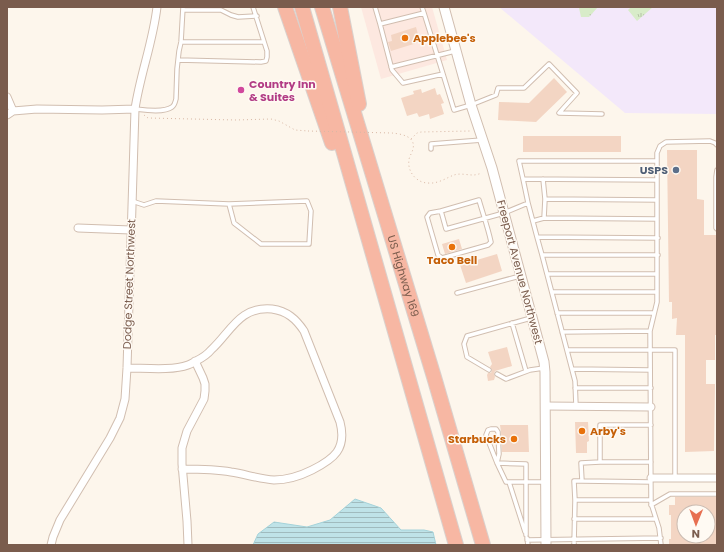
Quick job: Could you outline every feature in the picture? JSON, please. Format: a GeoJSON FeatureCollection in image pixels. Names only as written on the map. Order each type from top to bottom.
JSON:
{"type":"FeatureCollection","features":[{"type":"Feature","properties":{"kind":"highway"},"geometry":{"type":"LineString","coordinates":[[285,7],[331,140],[361,210]]}},
{"type":"Feature","properties":{"kind":"highway","name":"US Highway 169"},"geometry":{"type":"LineString","coordinates":[[302,7],[456,545]]}},
{"type":"Feature","properties":{"kind":"highway","name":"US Highway 169"},"geometry":{"type":"LineString","coordinates":[[322,7],[434,376],[483,545]]}},
{"type":"Feature","properties":{"kind":"highway"},"geometry":{"type":"LineString","coordinates":[[340,7],[374,179]]}},
{"type":"Feature","properties":{"kind":"street","name":"Dodge Street Northwest"},"geometry":{"type":"LineString","coordinates":[[51,545],[60,520],[110,438],[120,418],[125,399],[135,109],[157,7]]}},
{"type":"Feature","properties":{"kind":"street","name":"Freeport Avenue Northwest"},"geometry":{"type":"LineString","coordinates":[[444,7],[471,105],[492,168],[545,368],[546,542]]}},
{"type":"Feature","properties":{"kind":"street"},"geometry":{"type":"LineString","coordinates":[[7,97],[10,113],[36,109],[135,109]]}},
{"type":"Feature","properties":{"kind":"street"},"geometry":{"type":"LineString","coordinates":[[78,228],[131,230]]}},
{"type":"Feature","properties":{"kind":"street"},"geometry":{"type":"LineString","coordinates":[[126,368],[167,368],[188,365],[195,362],[211,351],[235,323],[251,312],[269,309],[277,310],[289,314],[300,324],[340,422],[342,431],[341,439],[339,447],[331,459],[310,471],[292,478],[274,480],[222,470],[182,469]]}},
{"type":"Feature","properties":{"kind":"street"},"geometry":{"type":"LineString","coordinates":[[188,545],[182,469],[182,448],[191,423],[204,399],[205,391],[203,378],[195,362]]}},
{"type":"Feature","properties":{"kind":"street"},"geometry":{"type":"LineString","coordinates":[[546,406],[651,406]]}},
{"type":"Feature","properties":{"kind":"street"},"geometry":{"type":"LineString","coordinates":[[651,480],[675,478],[717,478]]}},
{"type":"Feature","properties":{"kind":"lane"},"geometry":{"type":"LineString","coordinates":[[178,60],[261,62],[266,60],[267,51],[253,7]]}},
{"type":"Feature","properties":{"kind":"lane"},"geometry":{"type":"LineString","coordinates":[[375,7],[392,70],[404,84],[443,74]]}},
{"type":"Feature","properties":{"kind":"lane"},"geometry":{"type":"LineString","coordinates":[[422,7],[454,110],[496,95],[498,88],[524,88],[549,64],[577,93],[559,113],[602,114]]}},
{"type":"Feature","properties":{"kind":"lane"},"geometry":{"type":"LineString","coordinates":[[135,109],[156,111],[173,107],[175,104],[179,50],[182,42],[183,8],[221,10],[231,16],[238,17],[257,16]]}},
{"type":"Feature","properties":{"kind":"lane"},"geometry":{"type":"LineString","coordinates":[[380,24],[424,13]]}},
{"type":"Feature","properties":{"kind":"lane"},"geometry":{"type":"LineString","coordinates":[[182,42],[264,42]]}},
{"type":"Feature","properties":{"kind":"lane"},"geometry":{"type":"LineString","coordinates":[[391,67],[456,50]]}},
{"type":"Feature","properties":{"kind":"lane"},"geometry":{"type":"LineString","coordinates":[[431,149],[431,144],[483,140]]}},
{"type":"Feature","properties":{"kind":"lane"},"geometry":{"type":"LineString","coordinates":[[661,545],[661,538],[651,502],[650,331],[657,302],[657,153],[660,146],[666,142],[710,141],[716,143],[717,145]]}},
{"type":"Feature","properties":{"kind":"lane"},"geometry":{"type":"LineString","coordinates":[[576,406],[575,381],[528,203],[519,161],[657,161]]}},
{"type":"Feature","properties":{"kind":"lane"},"geometry":{"type":"LineString","coordinates":[[717,170],[717,229]]}},
{"type":"Feature","properties":{"kind":"lane"},"geometry":{"type":"LineString","coordinates":[[523,179],[657,180]]}},
{"type":"Feature","properties":{"kind":"lane"},"geometry":{"type":"LineString","coordinates":[[543,179],[545,198],[544,218]]}},
{"type":"Feature","properties":{"kind":"lane"},"geometry":{"type":"LineString","coordinates":[[545,198],[657,200]]}},
{"type":"Feature","properties":{"kind":"lane"},"geometry":{"type":"LineString","coordinates":[[478,200],[491,242],[488,245],[442,258],[438,255],[427,217],[430,213],[441,211],[478,200]]}},
{"type":"Feature","properties":{"kind":"lane"},"geometry":{"type":"LineString","coordinates":[[132,201],[144,205],[156,201],[229,204],[307,201],[311,212],[309,244],[261,244],[234,223],[229,204]]}},
{"type":"Feature","properties":{"kind":"lane"},"geometry":{"type":"LineString","coordinates":[[441,211],[446,229],[504,213],[528,203]]}},
{"type":"Feature","properties":{"kind":"lane"},"geometry":{"type":"LineString","coordinates":[[533,220],[544,218],[657,219]]}},
{"type":"Feature","properties":{"kind":"lane"},"geometry":{"type":"LineString","coordinates":[[537,237],[658,238]]}},
{"type":"Feature","properties":{"kind":"lane"},"geometry":{"type":"LineString","coordinates":[[542,256],[658,256]]}},
{"type":"Feature","properties":{"kind":"lane"},"geometry":{"type":"LineString","coordinates":[[547,274],[658,274]]}},
{"type":"Feature","properties":{"kind":"lane"},"geometry":{"type":"LineString","coordinates":[[457,293],[521,276]]}},
{"type":"Feature","properties":{"kind":"lane"},"geometry":{"type":"LineString","coordinates":[[552,292],[657,292]]}},
{"type":"Feature","properties":{"kind":"lane"},"geometry":{"type":"LineString","coordinates":[[557,313],[654,312]]}},
{"type":"Feature","properties":{"kind":"lane"},"geometry":{"type":"LineString","coordinates":[[489,370],[467,357],[464,344],[467,336],[532,318]]}},
{"type":"Feature","properties":{"kind":"lane"},"geometry":{"type":"LineString","coordinates":[[512,324],[526,371]]}},
{"type":"Feature","properties":{"kind":"lane"},"geometry":{"type":"LineString","coordinates":[[562,332],[650,331]]}},
{"type":"Feature","properties":{"kind":"lane"},"geometry":{"type":"LineString","coordinates":[[567,350],[675,350],[675,478]]}},
{"type":"Feature","properties":{"kind":"lane"},"geometry":{"type":"LineString","coordinates":[[497,374],[506,379],[526,371],[545,368]]}},
{"type":"Feature","properties":{"kind":"lane"},"geometry":{"type":"LineString","coordinates":[[572,369],[650,370]]}},
{"type":"Feature","properties":{"kind":"lane"},"geometry":{"type":"LineString","coordinates":[[575,388],[650,388]]}},
{"type":"Feature","properties":{"kind":"lane"},"geometry":{"type":"LineString","coordinates":[[600,462],[600,425],[651,425]]}},
{"type":"Feature","properties":{"kind":"lane"},"geometry":{"type":"LineString","coordinates":[[497,463],[499,454],[498,432],[491,429],[488,430],[486,435],[497,463],[506,482],[546,482]]}},
{"type":"Feature","properties":{"kind":"lane"},"geometry":{"type":"LineString","coordinates":[[582,481],[581,463],[651,462]]}},
{"type":"Feature","properties":{"kind":"lane"},"geometry":{"type":"LineString","coordinates":[[497,463],[526,464],[526,537]]}},
{"type":"Feature","properties":{"kind":"lane"},"geometry":{"type":"LineString","coordinates":[[574,545],[574,481],[651,480]]}},
{"type":"Feature","properties":{"kind":"lane"},"geometry":{"type":"LineString","coordinates":[[509,482],[528,545]]}},
{"type":"Feature","properties":{"kind":"lane"},"geometry":{"type":"LineString","coordinates":[[574,500],[651,502],[670,494],[717,494]]}},
{"type":"Feature","properties":{"kind":"lane"},"geometry":{"type":"LineString","coordinates":[[574,519],[656,519]]}},
{"type":"Feature","properties":{"kind":"lane"},"geometry":{"type":"LineString","coordinates":[[526,537],[546,542],[574,539],[661,538]]}},
{"type":"Feature","properties":{"kind":"path"},"geometry":{"type":"LineString","coordinates":[[135,109],[148,118],[236,120],[271,119],[279,121],[295,130],[392,133],[406,135],[411,139],[414,145],[409,160],[411,173],[420,182],[429,183],[460,174],[472,175],[482,173]]}},
{"type":"Feature","properties":{"kind":"path"},"geometry":{"type":"LineString","coordinates":[[411,139],[417,133],[421,132],[470,132]]}},
{"type":"Feature","properties":{"kind":"shaded area"},"geometry":{"type":"Polygon","coordinates":[[[361,7],[432,7],[447,60],[381,79],[361,7]]]}},
{"type":"Feature","properties":{"kind":"shaded area"},"geometry":{"type":"Polygon","coordinates":[[[499,7],[717,7],[717,114],[625,113],[499,7]]]}},
{"type":"Feature","properties":{"kind":"green space"},"geometry":{"type":"Polygon","coordinates":[[[559,7],[598,7],[589,17],[581,17],[579,8],[559,7]]]}},
{"type":"Feature","properties":{"kind":"green space"},"geometry":{"type":"Polygon","coordinates":[[[631,7],[653,7],[637,21],[628,10],[631,7]]]}},
{"type":"Feature","properties":{"kind":"water"},"geometry":{"type":"Polygon","coordinates":[[[355,499],[381,508],[401,530],[424,530],[433,532],[436,545],[253,545],[258,534],[274,522],[307,527],[330,520],[355,499]]]}},
{"type":"Feature","properties":{"kind":"building","name":"Applebee's"},"geometry":{"type":"Polygon","coordinates":[[[416,27],[420,42],[391,51],[388,42],[392,41],[391,35],[416,27]]]}},
{"type":"Feature","properties":{"kind":"building"},"geometry":{"type":"Polygon","coordinates":[[[554,78],[567,92],[536,122],[498,120],[499,102],[529,103],[554,78]]]}},
{"type":"Feature","properties":{"kind":"building"},"geometry":{"type":"Polygon","coordinates":[[[435,88],[437,95],[440,94],[444,103],[441,104],[444,114],[430,119],[429,114],[419,117],[417,113],[407,116],[401,98],[414,94],[413,91],[421,89],[422,93],[435,88]]]}},
{"type":"Feature","properties":{"kind":"building"},"geometry":{"type":"Polygon","coordinates":[[[523,136],[621,136],[621,152],[523,152],[523,136]]]}},
{"type":"Feature","properties":{"kind":"building"},"geometry":{"type":"Polygon","coordinates":[[[667,150],[697,150],[697,199],[704,200],[704,235],[717,235],[717,335],[715,335],[715,360],[706,360],[706,384],[715,384],[714,451],[685,452],[685,335],[676,335],[677,318],[672,319],[672,302],[669,302],[667,150]]]}},
{"type":"Feature","properties":{"kind":"building","name":"Taco Bell"},"geometry":{"type":"Polygon","coordinates":[[[459,239],[462,249],[445,254],[442,244],[459,239]]]}},
{"type":"Feature","properties":{"kind":"building"},"geometry":{"type":"Polygon","coordinates":[[[497,254],[502,271],[466,283],[460,265],[497,254]]]}},
{"type":"Feature","properties":{"kind":"building"},"geometry":{"type":"Polygon","coordinates":[[[507,347],[512,366],[495,371],[494,380],[488,381],[487,375],[488,373],[491,373],[492,370],[490,367],[492,364],[488,352],[507,347]]]}},
{"type":"Feature","properties":{"kind":"building","name":"Arby's"},"geometry":{"type":"Polygon","coordinates":[[[575,422],[588,422],[589,441],[587,442],[587,453],[576,453],[575,422]]]}},
{"type":"Feature","properties":{"kind":"building","name":"Starbucks"},"geometry":{"type":"Polygon","coordinates":[[[500,425],[528,425],[529,452],[502,452],[500,425]]]}},
{"type":"Feature","properties":{"kind":"building"},"geometry":{"type":"Polygon","coordinates":[[[675,497],[717,497],[717,545],[669,545],[669,539],[671,539],[671,515],[669,515],[669,505],[675,505],[675,497]]]}},
{"type":"Feature","properties":{"kind":"place","name":"Applebee's"},"geometry":{"type":"Point","coordinates":[405,38]}},
{"type":"Feature","properties":{"kind":"place","name":"Country Inn & Suites"},"geometry":{"type":"Point","coordinates":[241,90]}},
{"type":"Feature","properties":{"kind":"place","name":"USPS"},"geometry":{"type":"Point","coordinates":[676,170]}},
{"type":"Feature","properties":{"kind":"place","name":"Taco Bell"},"geometry":{"type":"Point","coordinates":[452,247]}},
{"type":"Feature","properties":{"kind":"place","name":"Arby's"},"geometry":{"type":"Point","coordinates":[582,431]}},
{"type":"Feature","properties":{"kind":"place","name":"Starbucks"},"geometry":{"type":"Point","coordinates":[514,439]}}]}
